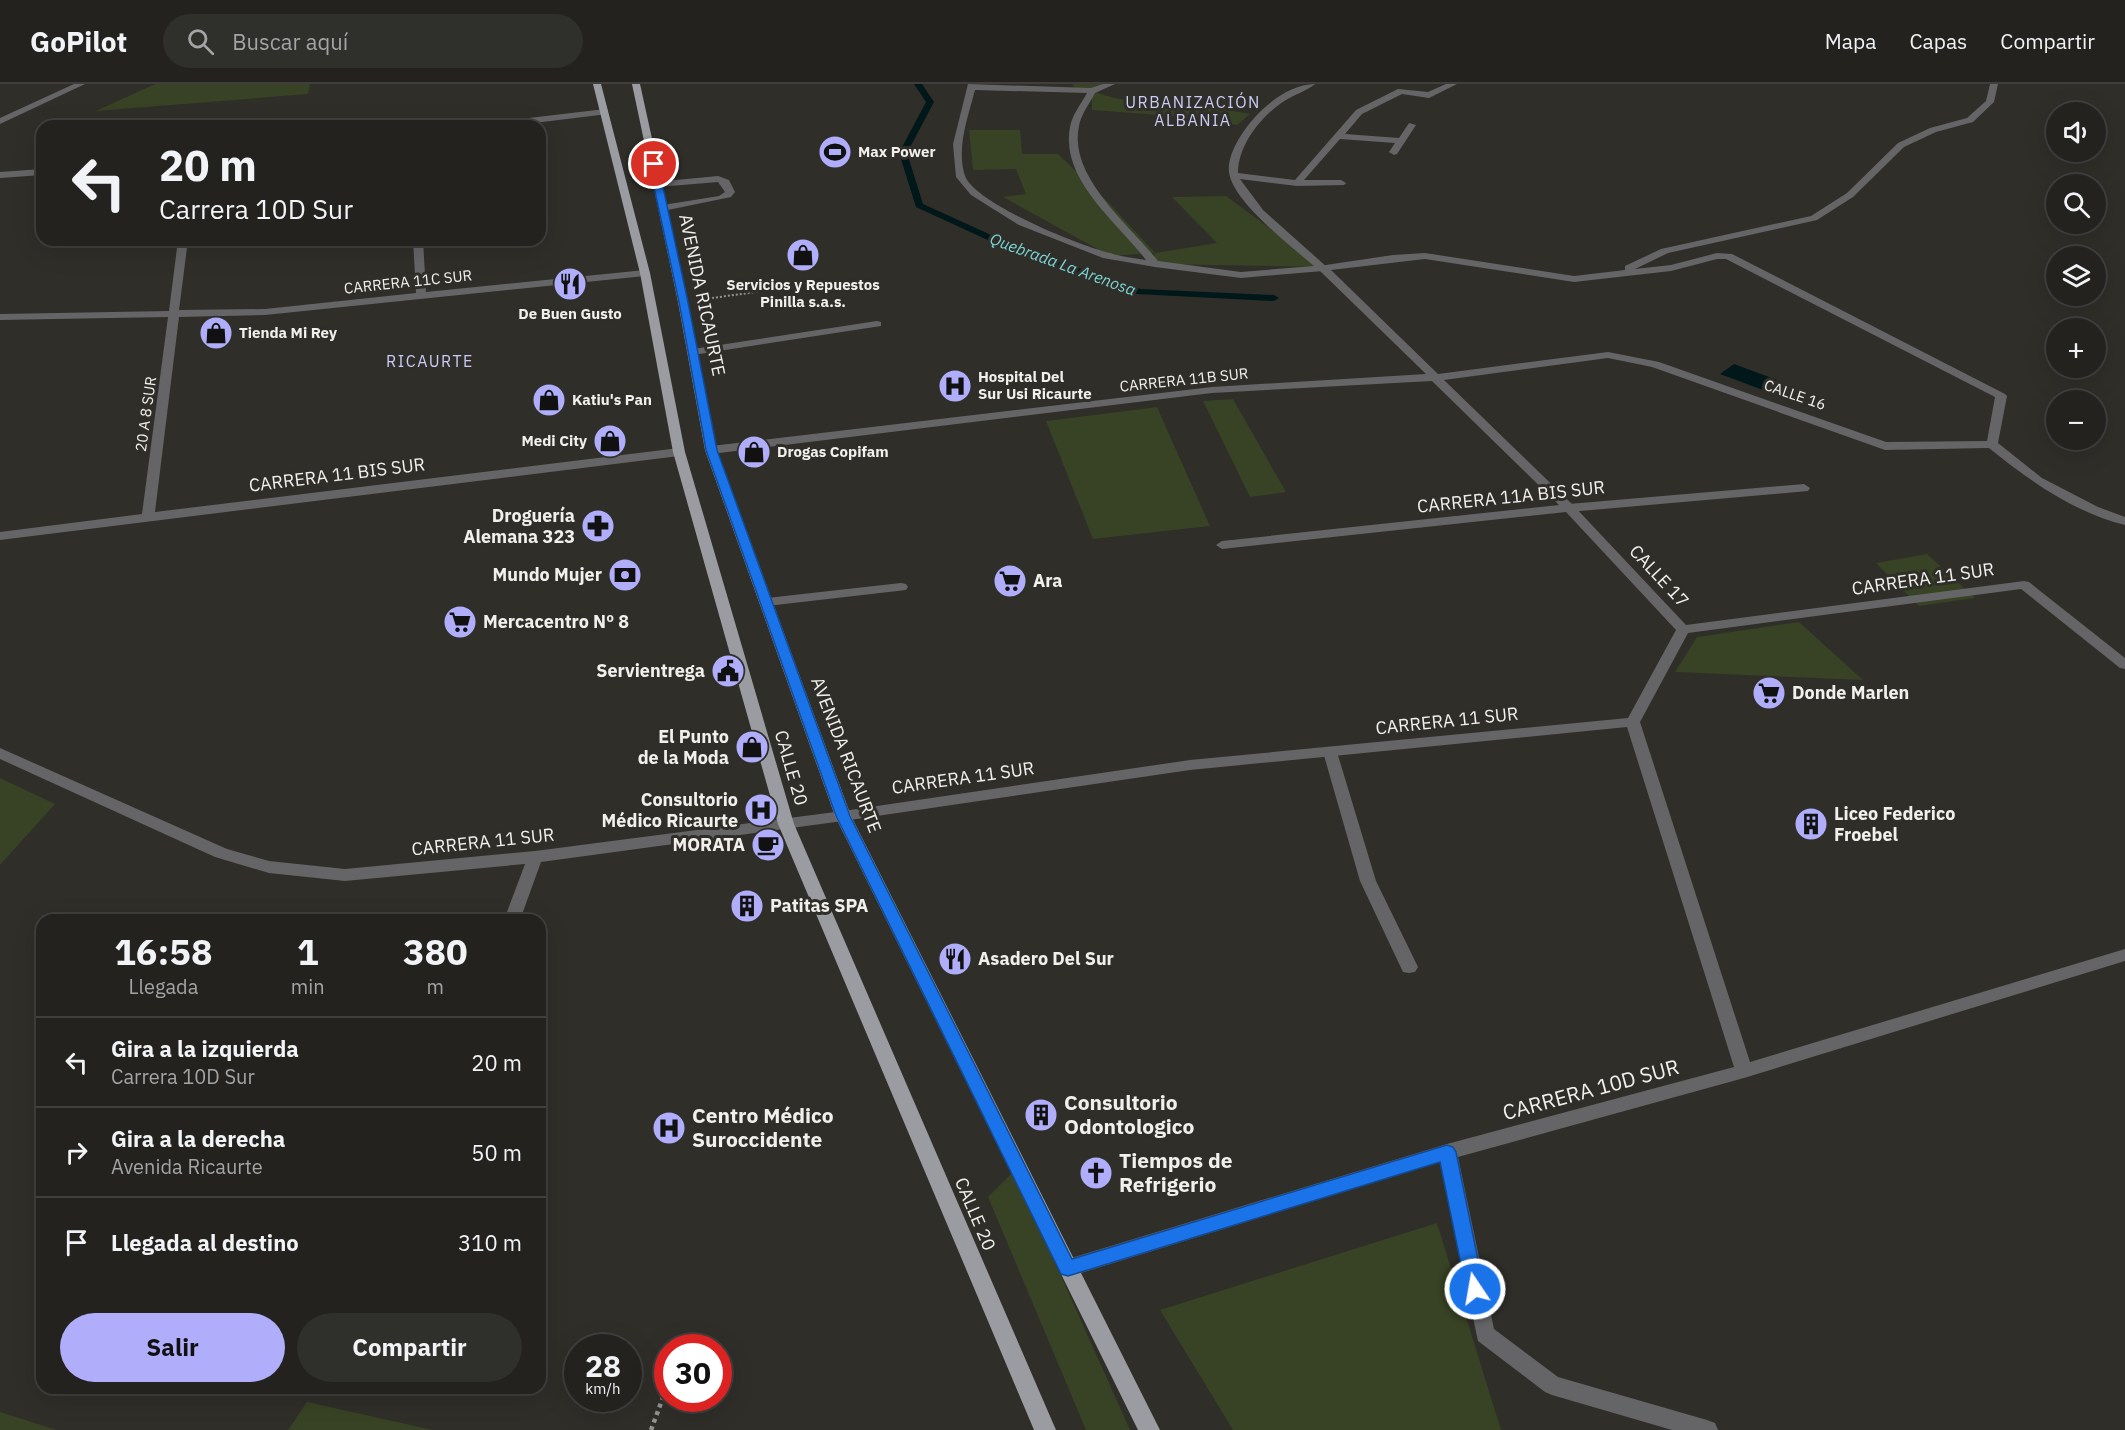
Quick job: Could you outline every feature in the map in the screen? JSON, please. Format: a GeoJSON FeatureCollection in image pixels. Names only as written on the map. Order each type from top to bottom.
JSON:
{"type":"FeatureCollection","features":[{"type":"Feature","properties":{"kind":"main road","name":"CALLE 20"},"geometry":{"type":"LineString","coordinates":[[597,84],[645,273],[679,452],[786,824],[1045,1430]]}},
{"type":"Feature","properties":{"kind":"main road","name":"AVENIDA RICAURTE"},"geometry":{"type":"LineString","coordinates":[[636,84],[684,302],[711,450],[843,816],[1149,1430]]}},
{"type":"Feature","properties":{"kind":"street"},"geometry":{"type":"LineString","coordinates":[[0,121],[81,84]]}},
{"type":"Feature","properties":{"kind":"street"},"geometry":{"type":"LineString","coordinates":[[1111,84],[1092,91],[972,85],[957,144],[961,177],[974,193],[1022,223],[1107,256],[1241,275],[1425,256],[1574,279],[1671,268],[1717,256],[1728,256],[2001,396],[1992,444],[2038,481],[2094,510],[2125,521]]}},
{"type":"Feature","properties":{"kind":"street"},"geometry":{"type":"LineString","coordinates":[[1311,84],[1266,108],[1248,132],[1234,161],[1234,175],[1297,183],[1341,183]]}},
{"type":"Feature","properties":{"kind":"street"},"geometry":{"type":"LineString","coordinates":[[1297,183],[1359,112],[1401,91],[1429,95],[1453,84]]}},
{"type":"Feature","properties":{"kind":"street"},"geometry":{"type":"LineString","coordinates":[[1617,274],[1665,251],[1814,218],[1850,195],[1901,145],[1933,130],[1970,120],[1990,102],[1994,84]]}},
{"type":"Feature","properties":{"kind":"street"},"geometry":{"type":"LineString","coordinates":[[1092,91],[1074,127],[1080,168],[1098,199],[1147,252],[1155,264]]}},
{"type":"Feature","properties":{"kind":"street"},"geometry":{"type":"LineString","coordinates":[[538,120],[605,112]]}},
{"type":"Feature","properties":{"kind":"street"},"geometry":{"type":"LineString","coordinates":[[1394,152],[1412,125]]}},
{"type":"Feature","properties":{"kind":"street"},"geometry":{"type":"LineString","coordinates":[[1336,136],[1401,141]]}},
{"type":"Feature","properties":{"kind":"street"},"geometry":{"type":"LineString","coordinates":[[0,175],[36,172]]}},
{"type":"Feature","properties":{"kind":"street","name":"CALLE 17"},"geometry":{"type":"LineString","coordinates":[[1234,175],[1246,198],[1437,377],[1569,508],[1683,630],[1633,722]]}},
{"type":"Feature","properties":{"kind":"street"},"geometry":{"type":"LineString","coordinates":[[658,184],[718,179],[724,180],[730,192],[721,198],[663,208]]}},
{"type":"Feature","properties":{"kind":"street","name":"20 A 8 SUR"},"geometry":{"type":"LineString","coordinates":[[147,517],[182,246]]}},
{"type":"Feature","properties":{"kind":"street"},"geometry":{"type":"LineString","coordinates":[[418,246],[421,296]]}},
{"type":"Feature","properties":{"kind":"street","name":"CARRERA 11C SUR"},"geometry":{"type":"LineString","coordinates":[[175,316],[265,312],[645,273]]}},
{"type":"Feature","properties":{"kind":"street"},"geometry":{"type":"LineString","coordinates":[[0,317],[175,316]]}},
{"type":"Feature","properties":{"kind":"street"},"geometry":{"type":"LineString","coordinates":[[693,352],[877,324]]}},
{"type":"Feature","properties":{"kind":"street","name":"CARRERA 11B SUR"},"geometry":{"type":"LineString","coordinates":[[711,450],[1212,390],[1437,377],[1589,356]]}},
{"type":"Feature","properties":{"kind":"street","name":"CALLE 16"},"geometry":{"type":"LineString","coordinates":[[1589,356],[1631,358],[1655,364],[1885,446],[1992,444]]}},
{"type":"Feature","properties":{"kind":"street","name":"CARRERA 11 BIS SUR"},"geometry":{"type":"LineString","coordinates":[[0,536],[679,452]]}},
{"type":"Feature","properties":{"kind":"street","name":"CARRERA 11A BIS SUR"},"geometry":{"type":"LineString","coordinates":[[1222,545],[1569,508],[1804,488]]}},
{"type":"Feature","properties":{"kind":"street","name":"CARRERA 11 SUR"},"geometry":{"type":"LineString","coordinates":[[1683,630],[2024,585],[2125,665]]}},
{"type":"Feature","properties":{"kind":"street"},"geometry":{"type":"LineString","coordinates":[[767,602],[901,587]]}},
{"type":"Feature","properties":{"kind":"street"},"geometry":{"type":"LineString","coordinates":[[1633,722],[1744,1071]]}},
{"type":"Feature","properties":{"kind":"street","name":"CARRERA 11 SUR"},"geometry":{"type":"LineString","coordinates":[[0,753],[221,854],[269,867],[345,875],[535,857],[843,816],[1190,765],[1633,722]]}},
{"type":"Feature","properties":{"kind":"street"},"geometry":{"type":"LineString","coordinates":[[1330,752],[1368,881],[1409,968]]}},
{"type":"Feature","properties":{"kind":"street"},"geometry":{"type":"LineString","coordinates":[[514,914],[535,857]]}},
{"type":"Feature","properties":{"kind":"street","name":"CARRERA 10D SUR"},"geometry":{"type":"LineString","coordinates":[[1068,1268],[1447,1152],[1744,1071],[2125,955]]}},
{"type":"Feature","properties":{"kind":"street"},"geometry":{"type":"LineString","coordinates":[[1447,1152],[1485,1334],[1552,1385],[1707,1430]]}},
{"type":"Feature","properties":{"kind":"path"},"geometry":{"type":"LineString","coordinates":[[684,302],[815,285]]}},
{"type":"Feature","properties":{"kind":"path"},"geometry":{"type":"LineString","coordinates":[[651,1430],[658,1412]]}},
{"type":"Feature","properties":{"kind":"green space"},"geometry":{"type":"Polygon","coordinates":[[[155,84],[310,84],[308,94],[96,111],[155,84]]]}},
{"type":"Feature","properties":{"kind":"green space"},"geometry":{"type":"Polygon","coordinates":[[[1073,84],[1115,84],[1093,91],[1130,101],[1150,102],[1169,99],[1250,114],[1237,125],[1186,117],[1092,110],[1092,91],[1074,90],[1073,84]]]}},
{"type":"Feature","properties":{"kind":"green space"},"geometry":{"type":"Polygon","coordinates":[[[969,130],[1020,130],[1022,154],[1058,154],[1106,200],[1155,253],[1217,243],[1172,197],[1226,196],[1322,267],[1157,264],[1154,253],[1110,256],[1003,197],[1026,194],[1016,169],[973,170],[969,130]]]}},
{"type":"Feature","properties":{"kind":"green space"},"geometry":{"type":"Polygon","coordinates":[[[1233,399],[1286,492],[1250,497],[1203,401],[1233,399]]]}},
{"type":"Feature","properties":{"kind":"green space"},"geometry":{"type":"Polygon","coordinates":[[[1157,407],[1210,526],[1093,539],[1046,421],[1157,407]]]}},
{"type":"Feature","properties":{"kind":"green space"},"geometry":{"type":"Polygon","coordinates":[[[1927,554],[1975,598],[1919,606],[1876,563],[1927,554]]]}},
{"type":"Feature","properties":{"kind":"green space"},"geometry":{"type":"Polygon","coordinates":[[[1799,622],[1863,680],[1675,672],[1697,637],[1799,622]]]}},
{"type":"Feature","properties":{"kind":"green space"},"geometry":{"type":"Polygon","coordinates":[[[0,778],[55,804],[0,865],[0,778]]]}},
{"type":"Feature","properties":{"kind":"green space"},"geometry":{"type":"Polygon","coordinates":[[[1014,1171],[1130,1430],[1086,1430],[988,1197],[1014,1171]]]}},
{"type":"Feature","properties":{"kind":"green space"},"geometry":{"type":"Polygon","coordinates":[[[1437,1223],[1501,1430],[1233,1430],[1160,1310],[1437,1223]]]}},
{"type":"Feature","properties":{"kind":"green space"},"geometry":{"type":"Polygon","coordinates":[[[307,1402],[433,1430],[288,1430],[307,1402]]]}},
{"type":"Feature","properties":{"kind":"green space"},"geometry":{"type":"Polygon","coordinates":[[[0,1412],[57,1430],[0,1430],[0,1412]]]}},
{"type":"Feature","properties":{"kind":"water"},"geometry":{"type":"Polygon","coordinates":[[[1734,364],[1777,380],[1763,390],[1720,374],[1734,364]]]}},
{"type":"Feature","properties":{"kind":"waterway","name":"Quebrada La Arenosa"},"geometry":{"type":"LineString","coordinates":[[918,84],[930,102],[903,153],[919,205],[1019,251],[1140,292],[1274,298]]}},
{"type":"Feature","properties":{"kind":"place","name":"Max Power"},"geometry":{"type":"Point","coordinates":[835,152]}},
{"type":"Feature","properties":{"kind":"place","name":"Servicios y Repuestos Pinilla s.a.s."},"geometry":{"type":"Point","coordinates":[803,255]}},
{"type":"Feature","properties":{"kind":"place","name":"De Buen Gusto"},"geometry":{"type":"Point","coordinates":[570,284]}},
{"type":"Feature","properties":{"kind":"place","name":"Tienda Mi Rey"},"geometry":{"type":"Point","coordinates":[216,333]}},
{"type":"Feature","properties":{"kind":"place","name":"Hospital Del Sur Usi Ricaurte"},"geometry":{"type":"Point","coordinates":[955,386]}},
{"type":"Feature","properties":{"kind":"place","name":"Katiu's Pan"},"geometry":{"type":"Point","coordinates":[549,400]}},
{"type":"Feature","properties":{"kind":"place","name":"Medi City"},"geometry":{"type":"Point","coordinates":[610,441]}},
{"type":"Feature","properties":{"kind":"place","name":"Drogas Copifam"},"geometry":{"type":"Point","coordinates":[754,452]}},
{"type":"Feature","properties":{"kind":"place","name":"Droguería Alemana 323"},"geometry":{"type":"Point","coordinates":[598,526]}},
{"type":"Feature","properties":{"kind":"place","name":"Mundo Mujer"},"geometry":{"type":"Point","coordinates":[625,575]}},
{"type":"Feature","properties":{"kind":"place","name":"Ara"},"geometry":{"type":"Point","coordinates":[1010,581]}},
{"type":"Feature","properties":{"kind":"place","name":"Mercacentro Nº 8"},"geometry":{"type":"Point","coordinates":[460,622]}},
{"type":"Feature","properties":{"kind":"place","name":"Servientrega"},"geometry":{"type":"Point","coordinates":[728,671]}},
{"type":"Feature","properties":{"kind":"place","name":"Donde Marlen"},"geometry":{"type":"Point","coordinates":[1769,693]}},
{"type":"Feature","properties":{"kind":"place","name":"El Punto de la Moda"},"geometry":{"type":"Point","coordinates":[752,747]}},
{"type":"Feature","properties":{"kind":"place","name":"Consultorio Médico Ricaurte"},"geometry":{"type":"Point","coordinates":[761,810]}},
{"type":"Feature","properties":{"kind":"place","name":"Liceo Federico Froebel"},"geometry":{"type":"Point","coordinates":[1811,824]}},
{"type":"Feature","properties":{"kind":"place","name":"MORATA"},"geometry":{"type":"Point","coordinates":[768,845]}},
{"type":"Feature","properties":{"kind":"place","name":"Patitas SPA"},"geometry":{"type":"Point","coordinates":[747,906]}},
{"type":"Feature","properties":{"kind":"place","name":"Asadero Del Sur"},"geometry":{"type":"Point","coordinates":[955,959]}},
{"type":"Feature","properties":{"kind":"place","name":"Consultorio Odontologico"},"geometry":{"type":"Point","coordinates":[1041,1115]}},
{"type":"Feature","properties":{"kind":"place","name":"Centro Médico Suroccidente"},"geometry":{"type":"Point","coordinates":[669,1128]}},
{"type":"Feature","properties":{"kind":"place","name":"Tiempos de Refrigerio"},"geometry":{"type":"Point","coordinates":[1096,1173]}},
{"type":"Feature","properties":{"kind":"district","name":"URBANIZACIÓN ALBANIA"},"geometry":{"type":"Point","coordinates":[1193,111]}},
{"type":"Feature","properties":{"kind":"district","name":"RICAURTE"},"geometry":{"type":"Point","coordinates":[430,361]}},
{"type":"Feature","properties":{"kind":"route"},"geometry":{"type":"LineString","coordinates":[[654,164],[684,302],[711,450],[843,816],[1068,1268],[1447,1152],[1475,1289]]}}]}
